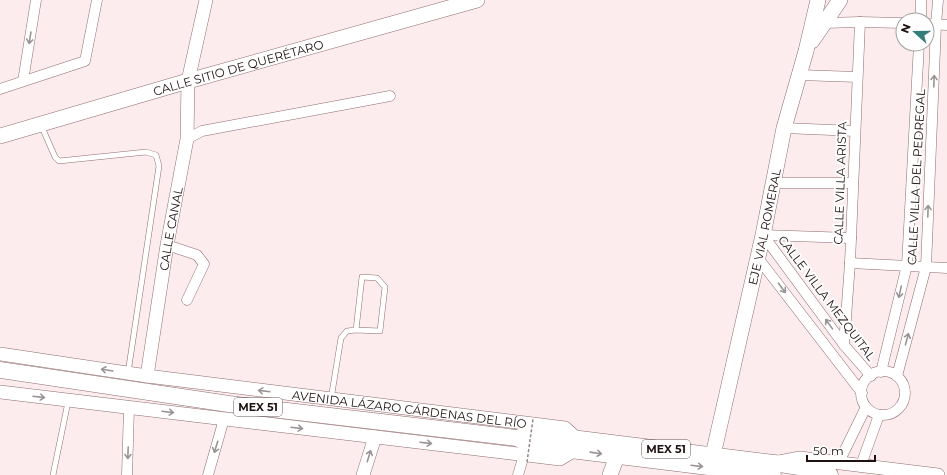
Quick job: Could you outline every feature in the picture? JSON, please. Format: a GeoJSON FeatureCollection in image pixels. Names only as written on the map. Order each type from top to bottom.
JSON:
{"type":"FeatureCollection","features":[{"type":"Feature","properties":{"kind":"main road","name":"CALLE SITIO DE QUERÉTARO"},"geometry":{"type":"LineString","coordinates":[[0,136],[188,80],[477,0]]}},
{"type":"Feature","properties":{"kind":"main road","name":"EJE VIAL ROMERAL"},"geometry":{"type":"LineString","coordinates":[[713,455],[763,235],[784,128],[819,11],[839,1]]}},
{"type":"Feature","properties":{"kind":"main road","name":"AVENIDA LÁZARO CÁRDENAS DEL RÍO"},"geometry":{"type":"LineString","coordinates":[[0,370],[229,404],[517,438],[531,432],[576,444],[737,468],[823,471],[834,469]]}},
{"type":"Feature","properties":{"kind":"main road","name":"AVENIDA LÁZARO CÁRDENAS DEL RÍO"},"geometry":{"type":"LineString","coordinates":[[618,450],[713,455],[737,468]]}},
{"type":"Feature","properties":{"kind":"main road"},"geometry":{"type":"LineString","coordinates":[[610,475],[618,450]]}},
{"type":"Feature","properties":{"kind":"street"},"geometry":{"type":"LineString","coordinates":[[23,81],[36,0]]}},
{"type":"Feature","properties":{"kind":"street"},"geometry":{"type":"LineString","coordinates":[[0,89],[85,61],[97,0]]}},
{"type":"Feature","properties":{"kind":"street","name":"CALLE CANAL"},"geometry":{"type":"LineString","coordinates":[[147,376],[167,245],[187,139],[188,80],[206,0]]}},
{"type":"Feature","properties":{"kind":"street"},"geometry":{"type":"LineString","coordinates":[[921,0],[921,12]]}},
{"type":"Feature","properties":{"kind":"street","name":"CALLE VILLA DEL PEDREGAL"},"geometry":{"type":"LineString","coordinates":[[935,12],[938,0]]}},
{"type":"Feature","properties":{"kind":"street"},"geometry":{"type":"LineString","coordinates":[[819,11],[860,22],[895,23]]}},
{"type":"Feature","properties":{"kind":"street","name":"CALLE VILLA ARISTA"},"geometry":{"type":"LineString","coordinates":[[844,345],[850,263],[860,22]]}},
{"type":"Feature","properties":{"kind":"street"},"geometry":{"type":"LineString","coordinates":[[935,24],[947,25]]}},
{"type":"Feature","properties":{"kind":"street","name":"CALLE VILLA DEL PEDREGAL"},"geometry":{"type":"LineString","coordinates":[[881,372],[907,265],[919,52]]}},
{"type":"Feature","properties":{"kind":"street","name":"CALLE VILLA DEL PEDREGAL"},"geometry":{"type":"LineString","coordinates":[[897,376],[926,267],[931,52]]}},
{"type":"Feature","properties":{"kind":"street"},"geometry":{"type":"LineString","coordinates":[[799,75],[858,77]]}},
{"type":"Feature","properties":{"kind":"street"},"geometry":{"type":"LineString","coordinates":[[187,139],[202,131],[390,96]]}},
{"type":"Feature","properties":{"kind":"street"},"geometry":{"type":"LineString","coordinates":[[784,128],[855,131]]}},
{"type":"Feature","properties":{"kind":"street"},"geometry":{"type":"LineString","coordinates":[[774,183],[853,183]]}},
{"type":"Feature","properties":{"kind":"street"},"geometry":{"type":"LineString","coordinates":[[763,235],[851,238]]}},
{"type":"Feature","properties":{"kind":"street","name":"CALLE VILLA MEZQUITAL"},"geometry":{"type":"LineString","coordinates":[[763,235],[844,345],[871,376]]}},
{"type":"Feature","properties":{"kind":"street"},"geometry":{"type":"LineString","coordinates":[[167,245],[197,255],[204,264],[187,300]]}},
{"type":"Feature","properties":{"kind":"street"},"geometry":{"type":"LineString","coordinates":[[758,258],[862,393]]}},
{"type":"Feature","properties":{"kind":"street"},"geometry":{"type":"LineString","coordinates":[[850,263],[947,268]]}},
{"type":"Feature","properties":{"kind":"street","name":"AVENIDA LÁZARO CÁRDENAS DEL RÍO"},"geometry":{"type":"LineString","coordinates":[[0,354],[128,374],[566,428],[576,444]]}},
{"type":"Feature","properties":{"kind":"street"},"geometry":{"type":"LineString","coordinates":[[881,372],[889,372],[897,376],[903,383],[905,391],[904,398],[901,405],[892,414],[879,415],[866,407],[862,393],[863,385],[871,376],[881,372]]}},
{"type":"Feature","properties":{"kind":"street"},"geometry":{"type":"LineString","coordinates":[[0,392],[375,437],[526,458],[560,459],[576,444]]}},
{"type":"Feature","properties":{"kind":"street"},"geometry":{"type":"LineString","coordinates":[[834,469],[866,407]]}},
{"type":"Feature","properties":{"kind":"street"},"geometry":{"type":"LineString","coordinates":[[127,475],[129,408]]}},
{"type":"Feature","properties":{"kind":"street"},"geometry":{"type":"LineString","coordinates":[[861,465],[879,415]]}},
{"type":"Feature","properties":{"kind":"street"},"geometry":{"type":"LineString","coordinates":[[208,475],[224,419]]}},
{"type":"Feature","properties":{"kind":"street"},"geometry":{"type":"LineString","coordinates":[[364,475],[375,437]]}},
{"type":"Feature","properties":{"kind":"street"},"geometry":{"type":"LineString","coordinates":[[518,475],[526,458]]}},
{"type":"Feature","properties":{"kind":"street","name":"AVENIDA LÁZARO CÁRDENAS DEL RÍO"},"geometry":{"type":"LineString","coordinates":[[834,469],[861,465],[938,475]]}},
{"type":"Feature","properties":{"kind":"lane"},"geometry":{"type":"LineString","coordinates":[[41,124],[55,157],[59,161],[146,152],[156,155],[159,166],[128,374]]}},
{"type":"Feature","properties":{"kind":"lane"},"geometry":{"type":"LineString","coordinates":[[331,399],[341,338],[347,331],[380,331],[385,287],[377,278],[362,277],[356,330]]}},
{"type":"Feature","properties":{"kind":"lane"},"geometry":{"type":"LineString","coordinates":[[53,475],[69,400]]}},
{"type":"Feature","properties":{"kind":"path"},"geometry":{"type":"LineString","coordinates":[[526,458],[533,419]]}}]}
